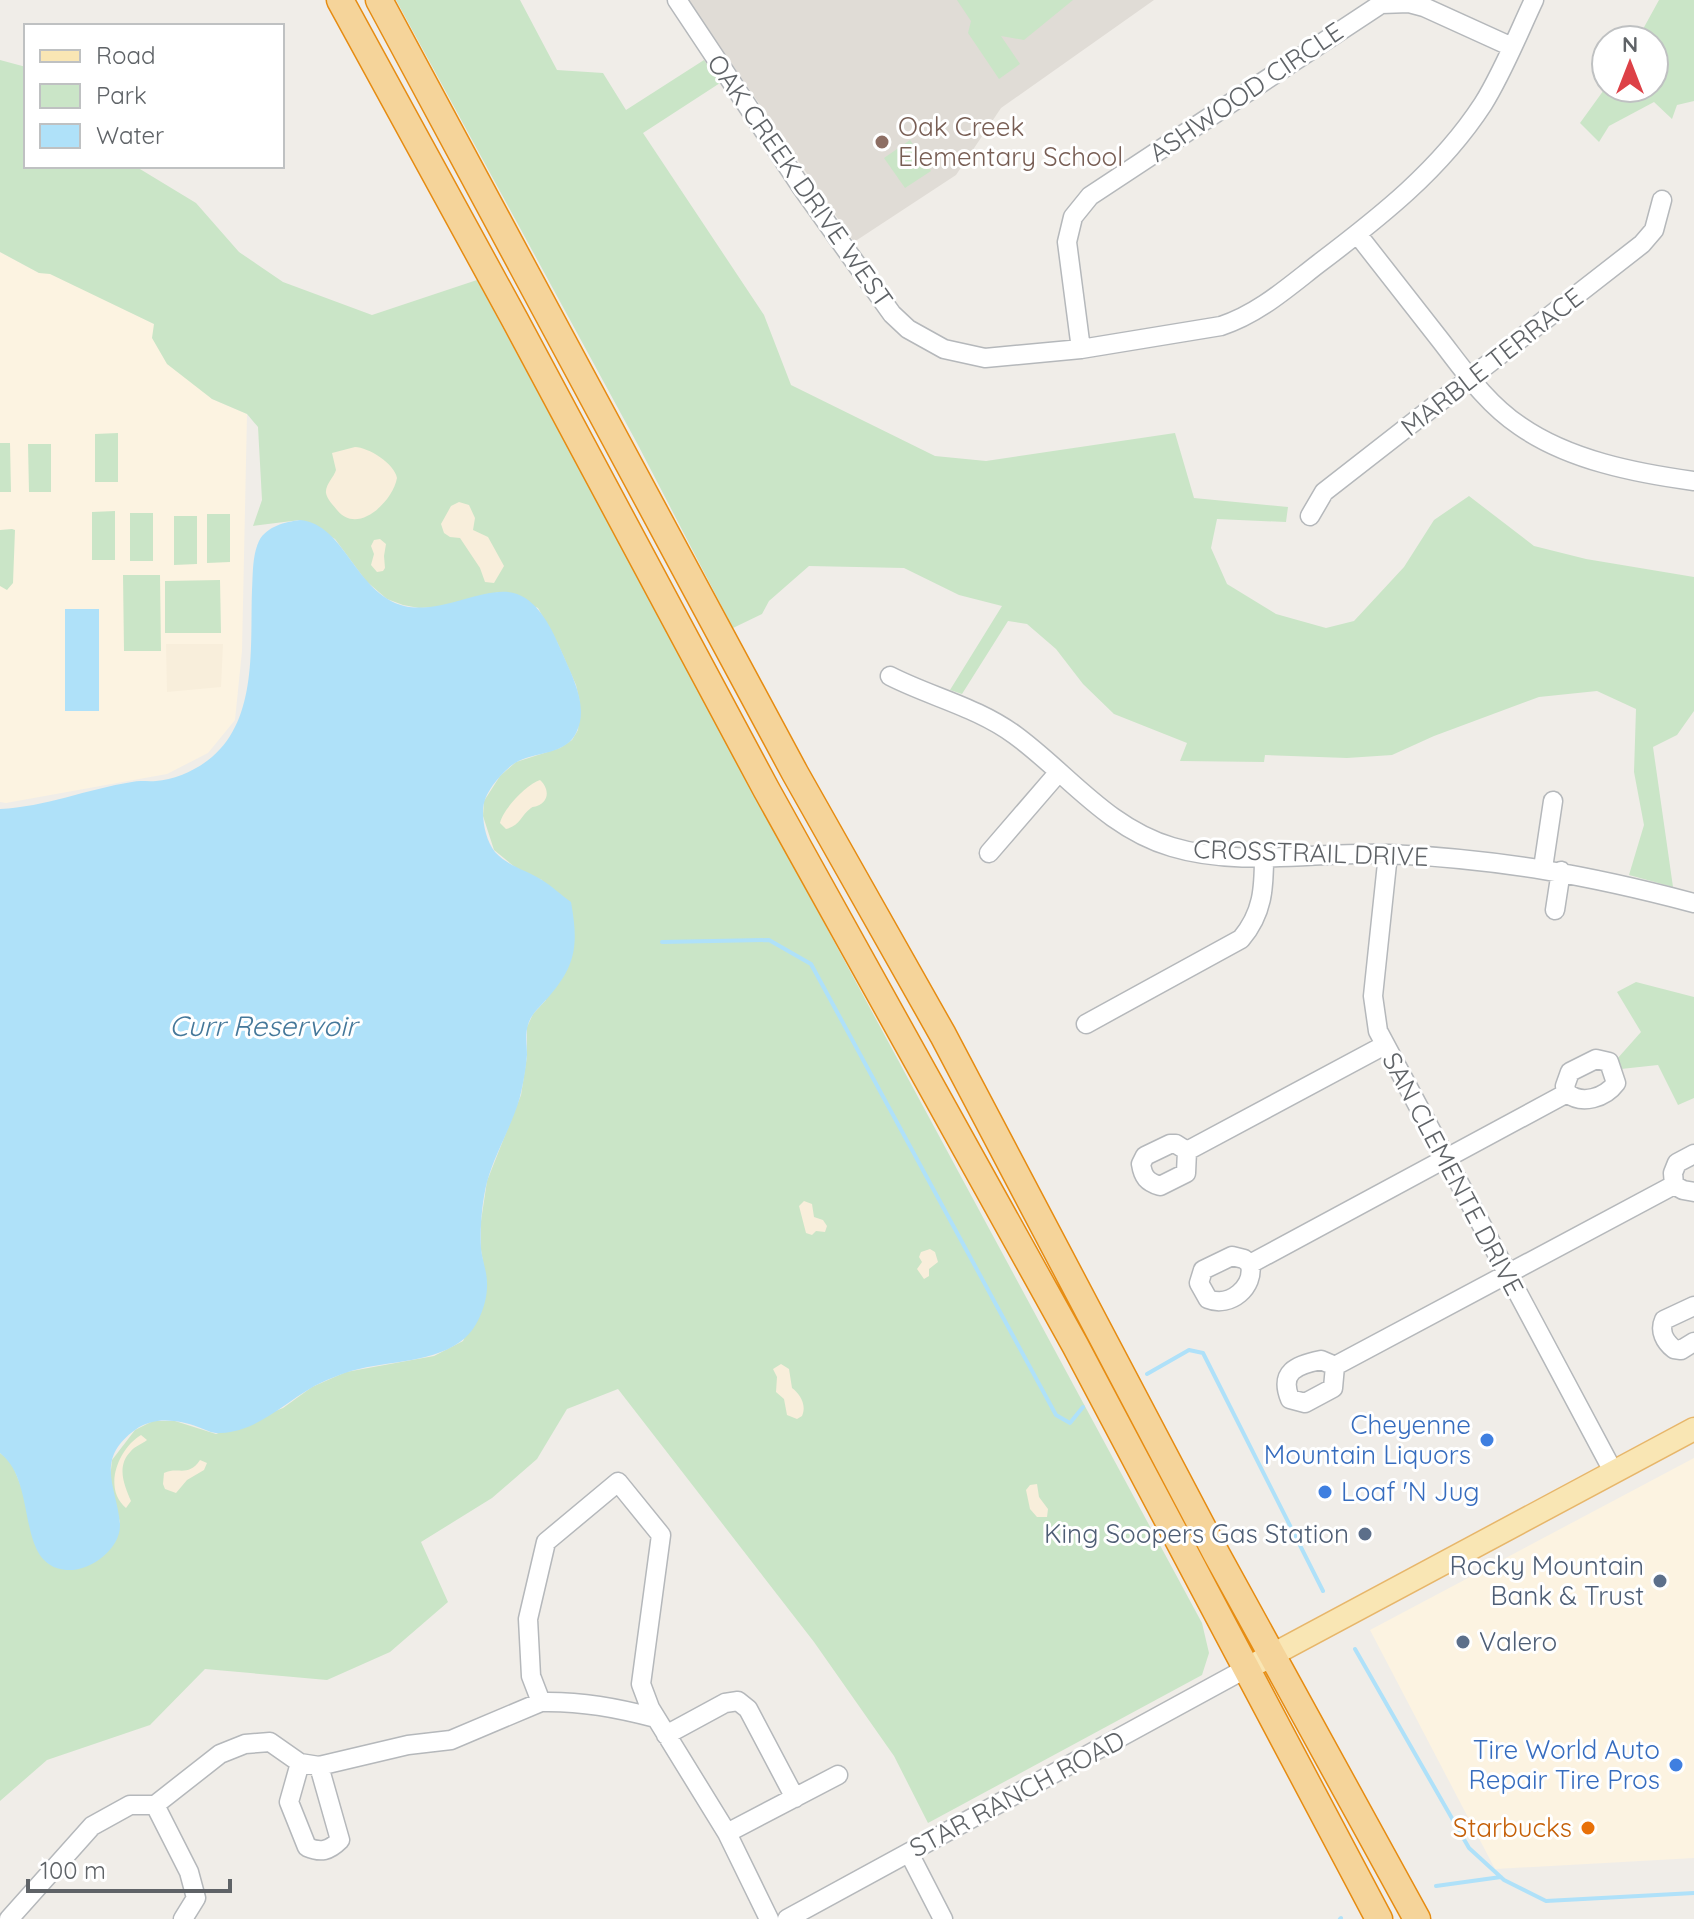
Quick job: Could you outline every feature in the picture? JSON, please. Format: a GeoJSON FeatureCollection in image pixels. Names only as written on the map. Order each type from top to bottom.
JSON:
{"type":"FeatureCollection","features":[{"type":"Feature","properties":{"kind":"highway"},"geometry":{"type":"LineString","coordinates":[[340,0],[780,815],[1075,1345],[1379,1919]]}},
{"type":"Feature","properties":{"kind":"highway"},"geometry":{"type":"LineString","coordinates":[[379,0],[795,773],[943,1035],[1217,1555],[1417,1919]]}},
{"type":"Feature","properties":{"kind":"main road"},"geometry":{"type":"LineString","coordinates":[[1247,1668],[1694,1429]]}},
{"type":"Feature","properties":{"kind":"street","name":"OAK CREEK DRIVE WEST"},"geometry":{"type":"LineString","coordinates":[[677,0],[875,293],[908,329],[944,349],[985,358],[1081,349],[1221,326],[1241,320],[1260,309],[1358,235],[1436,165],[1484,102],[1534,0]]}},
{"type":"Feature","properties":{"kind":"street","name":"ASHWOOD CIRCLE"},"geometry":{"type":"LineString","coordinates":[[1081,349],[1067,242],[1073,217],[1090,196],[1381,4],[1409,3],[1424,7],[1512,47]]}},
{"type":"Feature","properties":{"kind":"street","name":"MARBLE TERRACE"},"geometry":{"type":"LineString","coordinates":[[1310,516],[1324,492],[1642,244],[1654,230],[1662,200]]}},
{"type":"Feature","properties":{"kind":"street"},"geometry":{"type":"LineString","coordinates":[[1358,235],[1471,379],[1502,413],[1558,448],[1644,472],[1694,481]]}},
{"type":"Feature","properties":{"kind":"street","name":"CROSSTRAIL DRIVE"},"geometry":{"type":"LineString","coordinates":[[890,676],[921,692],[967,707],[999,725],[1115,819],[1156,841],[1190,851],[1233,856],[1388,854],[1482,860],[1552,870],[1694,903]]}},
{"type":"Feature","properties":{"kind":"street"},"geometry":{"type":"LineString","coordinates":[[989,853],[1058,773]]}},
{"type":"Feature","properties":{"kind":"street"},"geometry":{"type":"LineString","coordinates":[[1553,801],[1555,910]]}},
{"type":"Feature","properties":{"kind":"street","name":"SAN CLEMENTE DRIVE"},"geometry":{"type":"LineString","coordinates":[[1388,854],[1373,996],[1375,1020],[1383,1046],[1614,1473]]}},
{"type":"Feature","properties":{"kind":"street"},"geometry":{"type":"LineString","coordinates":[[1086,1024],[1241,939],[1254,922],[1263,899],[1264,856]]}},
{"type":"Feature","properties":{"kind":"street"},"geometry":{"type":"LineString","coordinates":[[1187,1151],[1383,1046]]}},
{"type":"Feature","properties":{"kind":"street"},"geometry":{"type":"LineString","coordinates":[[1250,1264],[1567,1093]]}},
{"type":"Feature","properties":{"kind":"street"},"geometry":{"type":"LineString","coordinates":[[1674,1185],[1673,1173],[1677,1163],[1694,1154]]}},
{"type":"Feature","properties":{"kind":"street"},"geometry":{"type":"LineString","coordinates":[[1674,1185],[1694,1192]]}},
{"type":"Feature","properties":{"kind":"street"},"geometry":{"type":"LineString","coordinates":[[1335,1366],[1674,1185]]}},
{"type":"Feature","properties":{"kind":"street"},"geometry":{"type":"LineString","coordinates":[[1694,1306],[1664,1320],[1661,1326],[1662,1333],[1674,1349],[1681,1350],[1694,1342]]}},
{"type":"Feature","properties":{"kind":"street"},"geometry":{"type":"LineString","coordinates":[[541,1702],[531,1676],[528,1619],[546,1542],[618,1482],[661,1535],[641,1684],[656,1718],[727,1833],[769,1919]]}},
{"type":"Feature","properties":{"kind":"street","name":"STAR RANCH ROAD"},"geometry":{"type":"LineString","coordinates":[[787,1919],[1247,1668]]}},
{"type":"Feature","properties":{"kind":"street"},"geometry":{"type":"LineString","coordinates":[[9,1919],[92,1826],[130,1805],[155,1805],[220,1754],[245,1744],[270,1742],[300,1763],[319,1766],[408,1745],[451,1740],[541,1702],[573,1701],[656,1718]]}},
{"type":"Feature","properties":{"kind":"street"},"geometry":{"type":"LineString","coordinates":[[666,1735],[725,1703],[738,1701],[748,1709],[795,1798]]}},
{"type":"Feature","properties":{"kind":"street"},"geometry":{"type":"LineString","coordinates":[[300,1763],[289,1802],[307,1847],[318,1852],[332,1849],[340,1840],[319,1766]]}},
{"type":"Feature","properties":{"kind":"street"},"geometry":{"type":"LineString","coordinates":[[727,1833],[838,1775]]}},
{"type":"Feature","properties":{"kind":"street"},"geometry":{"type":"LineString","coordinates":[[155,1805],[189,1872],[196,1898],[183,1919]]}},
{"type":"Feature","properties":{"kind":"street"},"geometry":{"type":"LineString","coordinates":[[909,1853],[943,1919]]}},
{"type":"Feature","properties":{"kind":"shaded area","name":"Oak Creek Elementary School"},"geometry":{"type":"Polygon","coordinates":[[[688,0],[1154,0],[1001,108],[956,175],[854,242],[688,0]]]}},
{"type":"Feature","properties":{"kind":"shaded area"},"geometry":{"type":"Polygon","coordinates":[[[0,252],[39,273],[50,273],[154,324],[212,399],[247,414],[242,651],[235,720],[208,753],[167,774],[6,803],[0,802],[0,252]]]}},
{"type":"Feature","properties":{"kind":"shaded area"},"geometry":{"type":"Polygon","coordinates":[[[1694,1458],[1694,1858],[1495,1869],[1370,1630],[1694,1458]]]}},
{"type":"Feature","properties":{"kind":"green space"},"geometry":{"type":"Polygon","coordinates":[[[396,0],[520,0],[557,70],[603,73],[626,110],[704,60],[720,83],[643,133],[764,315],[791,385],[935,456],[986,461],[1175,433],[1194,498],[1288,507],[1286,522],[1217,519],[1211,548],[1227,584],[1276,614],[1326,628],[1354,621],[1404,567],[1434,520],[1469,496],[1534,546],[1586,559],[1694,577],[1694,711],[1677,735],[1653,747],[1673,887],[1629,875],[1644,825],[1634,772],[1636,709],[1597,691],[1539,697],[1392,755],[1347,758],[1265,755],[1264,762],[1180,761],[1187,743],[1114,714],[1083,684],[1056,649],[1027,624],[1008,621],[962,694],[950,690],[1002,606],[959,595],[904,568],[809,566],[769,601],[762,614],[733,628],[638,445],[396,0]]]}},
{"type":"Feature","properties":{"kind":"green space"},"geometry":{"type":"Polygon","coordinates":[[[957,0],[1073,0],[1024,40],[1001,36],[1020,64],[999,79],[968,33],[971,21],[957,0]]]}},
{"type":"Feature","properties":{"kind":"green space"},"geometry":{"type":"Polygon","coordinates":[[[1659,0],[1694,0],[1694,101],[1677,105],[1672,119],[1656,104],[1670,104],[1670,24],[1646,24],[1659,0]]]}},
{"type":"Feature","properties":{"kind":"green space"},"geometry":{"type":"Polygon","coordinates":[[[0,60],[24,66],[24,168],[138,168],[196,203],[239,252],[283,282],[372,315],[477,280],[1202,1623],[1209,1653],[1202,1675],[928,1823],[894,1756],[814,1642],[618,1389],[567,1409],[537,1459],[492,1498],[421,1542],[448,1602],[390,1652],[327,1680],[205,1669],[150,1725],[47,1760],[0,1801],[0,1453],[11,1461],[24,1494],[120,1523],[110,1479],[112,1460],[135,1430],[153,1421],[175,1421],[216,1434],[283,1408],[312,1387],[346,1372],[434,1356],[463,1341],[487,1285],[481,1250],[481,1221],[487,1181],[521,1095],[527,1056],[527,1027],[533,1014],[546,1000],[542,880],[521,872],[494,850],[483,816],[484,801],[500,776],[516,762],[560,748],[572,740],[578,730],[580,703],[576,685],[558,644],[538,608],[499,592],[438,607],[403,605],[387,599],[366,581],[335,539],[300,520],[253,526],[262,500],[258,427],[247,414],[212,399],[167,364],[152,338],[154,324],[50,274],[39,273],[0,252],[0,60]]]}},
{"type":"Feature","properties":{"kind":"green space"},"geometry":{"type":"Polygon","coordinates":[[[1594,104],[1650,104],[1609,126],[1599,142],[1580,123],[1594,104]]]}},
{"type":"Feature","properties":{"kind":"green space"},"geometry":{"type":"Polygon","coordinates":[[[910,140],[931,171],[905,188],[884,158],[910,140]]]}},
{"type":"Feature","properties":{"kind":"green space"},"geometry":{"type":"Polygon","coordinates":[[[118,433],[118,482],[95,482],[95,434],[118,433]]]}},
{"type":"Feature","properties":{"kind":"green space"},"geometry":{"type":"Polygon","coordinates":[[[0,443],[10,443],[11,492],[0,492],[0,443]]]}},
{"type":"Feature","properties":{"kind":"green space"},"geometry":{"type":"Polygon","coordinates":[[[28,444],[51,444],[51,492],[29,492],[28,444]]]}},
{"type":"Feature","properties":{"kind":"green space"},"geometry":{"type":"Polygon","coordinates":[[[115,511],[115,560],[92,560],[92,512],[115,511]]]}},
{"type":"Feature","properties":{"kind":"green space"},"geometry":{"type":"Polygon","coordinates":[[[130,513],[153,513],[153,561],[130,561],[130,513]]]}},
{"type":"Feature","properties":{"kind":"green space"},"geometry":{"type":"Polygon","coordinates":[[[207,514],[230,514],[230,562],[207,563],[207,514]]]}},
{"type":"Feature","properties":{"kind":"green space"},"geometry":{"type":"Polygon","coordinates":[[[174,516],[197,516],[197,564],[174,565],[174,516]]]}},
{"type":"Feature","properties":{"kind":"green space"},"geometry":{"type":"Polygon","coordinates":[[[0,530],[15,530],[13,583],[7,590],[0,586],[0,530]]]}},
{"type":"Feature","properties":{"kind":"green space"},"geometry":{"type":"Polygon","coordinates":[[[123,575],[160,575],[161,651],[124,651],[123,575]]]}},
{"type":"Feature","properties":{"kind":"green space"},"geometry":{"type":"Polygon","coordinates":[[[220,580],[221,633],[165,633],[165,581],[220,580]]]}},
{"type":"Feature","properties":{"kind":"green space"},"geometry":{"type":"Polygon","coordinates":[[[1636,982],[1694,997],[1694,1098],[1678,1105],[1658,1065],[1621,1069],[1617,1059],[1641,1032],[1617,992],[1636,982]]]}},
{"type":"Feature","properties":{"kind":"sand"},"geometry":{"type":"Polygon","coordinates":[[[355,447],[380,457],[397,478],[382,505],[355,519],[345,517],[337,510],[326,493],[336,470],[332,453],[355,447]]]}},
{"type":"Feature","properties":{"kind":"sand"},"geometry":{"type":"Polygon","coordinates":[[[459,502],[469,505],[475,518],[473,530],[488,537],[504,566],[494,583],[485,582],[480,568],[460,538],[444,533],[441,524],[451,506],[459,502]]]}},
{"type":"Feature","properties":{"kind":"sand"},"geometry":{"type":"Polygon","coordinates":[[[380,539],[386,544],[385,568],[377,572],[371,565],[374,554],[371,546],[374,540],[380,539]]]}},
{"type":"Feature","properties":{"kind":"sand"},"geometry":{"type":"Polygon","coordinates":[[[166,644],[223,644],[221,687],[167,692],[166,644]]]}},
{"type":"Feature","properties":{"kind":"sand"},"geometry":{"type":"Polygon","coordinates":[[[540,780],[546,790],[544,801],[506,829],[500,823],[506,811],[522,792],[540,780]]]}},
{"type":"Feature","properties":{"kind":"sand"},"geometry":{"type":"Polygon","coordinates":[[[804,1201],[812,1204],[814,1217],[823,1220],[827,1226],[825,1232],[806,1233],[799,1206],[804,1201]]]}},
{"type":"Feature","properties":{"kind":"sand"},"geometry":{"type":"Polygon","coordinates":[[[930,1249],[935,1252],[938,1262],[929,1269],[929,1276],[924,1279],[917,1269],[922,1262],[919,1257],[921,1252],[930,1249]]]}},
{"type":"Feature","properties":{"kind":"sand"},"geometry":{"type":"Polygon","coordinates":[[[781,1364],[789,1369],[792,1388],[803,1404],[802,1416],[797,1419],[787,1415],[784,1399],[776,1392],[777,1377],[773,1369],[781,1364]]]}},
{"type":"Feature","properties":{"kind":"sand"},"geometry":{"type":"Polygon","coordinates":[[[141,1435],[147,1440],[133,1449],[124,1463],[124,1482],[131,1501],[126,1508],[115,1490],[116,1469],[126,1449],[141,1435]]]}},
{"type":"Feature","properties":{"kind":"sand"},"geometry":{"type":"Polygon","coordinates":[[[200,1460],[207,1463],[204,1470],[187,1480],[176,1493],[165,1489],[164,1473],[191,1469],[200,1460]]]}},
{"type":"Feature","properties":{"kind":"sand"},"geometry":{"type":"Polygon","coordinates":[[[1037,1484],[1039,1497],[1048,1509],[1047,1517],[1037,1517],[1030,1509],[1026,1490],[1030,1485],[1037,1484]]]}},
{"type":"Feature","properties":{"kind":"water","name":"Curr Reservoir"},"geometry":{"type":"Polygon","coordinates":[[[300,520],[315,524],[328,533],[373,588],[387,599],[419,608],[505,592],[517,594],[532,603],[549,625],[580,700],[577,731],[566,745],[523,759],[506,770],[487,795],[483,817],[488,839],[500,857],[546,882],[571,902],[575,931],[573,955],[563,977],[528,1025],[527,1060],[520,1097],[485,1190],[481,1240],[487,1291],[472,1331],[460,1342],[433,1355],[359,1369],[328,1380],[246,1428],[215,1433],[166,1421],[150,1423],[135,1430],[122,1441],[111,1463],[120,1524],[115,1542],[94,1563],[66,1570],[50,1565],[39,1554],[19,1483],[12,1466],[0,1453],[0,809],[33,805],[135,781],[171,779],[193,770],[212,757],[227,741],[244,702],[251,657],[254,559],[259,541],[272,528],[300,520]]]}},
{"type":"Feature","properties":{"kind":"water"},"geometry":{"type":"Polygon","coordinates":[[[65,609],[99,609],[99,711],[65,711],[65,609]]]}},
{"type":"Feature","properties":{"kind":"waterway"},"geometry":{"type":"LineString","coordinates":[[662,942],[769,940],[811,964],[1056,1415],[1070,1423],[1083,1407]]}},
{"type":"Feature","properties":{"kind":"waterway"},"geometry":{"type":"LineString","coordinates":[[1147,1374],[1189,1350],[1203,1353],[1323,1591]]}},
{"type":"Feature","properties":{"kind":"waterway"},"geometry":{"type":"LineString","coordinates":[[1355,1649],[1469,1848],[1504,1880],[1546,1901],[1694,1893]]}},
{"type":"Feature","properties":{"kind":"waterway"},"geometry":{"type":"LineString","coordinates":[[1436,1886],[1501,1877]]}},
{"type":"Feature","properties":{"kind":"place","name":"Oak Creek Elementary School"},"geometry":{"type":"Point","coordinates":[882,142]}},
{"type":"Feature","properties":{"kind":"place","name":"Cheyenne Mountain Liquors"},"geometry":{"type":"Point","coordinates":[1487,1440]}},
{"type":"Feature","properties":{"kind":"place","name":"Loaf 'N Jug"},"geometry":{"type":"Point","coordinates":[1325,1492]}},
{"type":"Feature","properties":{"kind":"place","name":"King Soopers Gas Station"},"geometry":{"type":"Point","coordinates":[1365,1534]}},
{"type":"Feature","properties":{"kind":"place","name":"Rocky Mountain Bank & Trust"},"geometry":{"type":"Point","coordinates":[1660,1581]}},
{"type":"Feature","properties":{"kind":"place","name":"Valero"},"geometry":{"type":"Point","coordinates":[1463,1642]}},
{"type":"Feature","properties":{"kind":"place","name":"Tire World Auto Repair Tire Pros"},"geometry":{"type":"Point","coordinates":[1676,1765]}},
{"type":"Feature","properties":{"kind":"place","name":"Starbucks"},"geometry":{"type":"Point","coordinates":[1588,1828]}}]}
